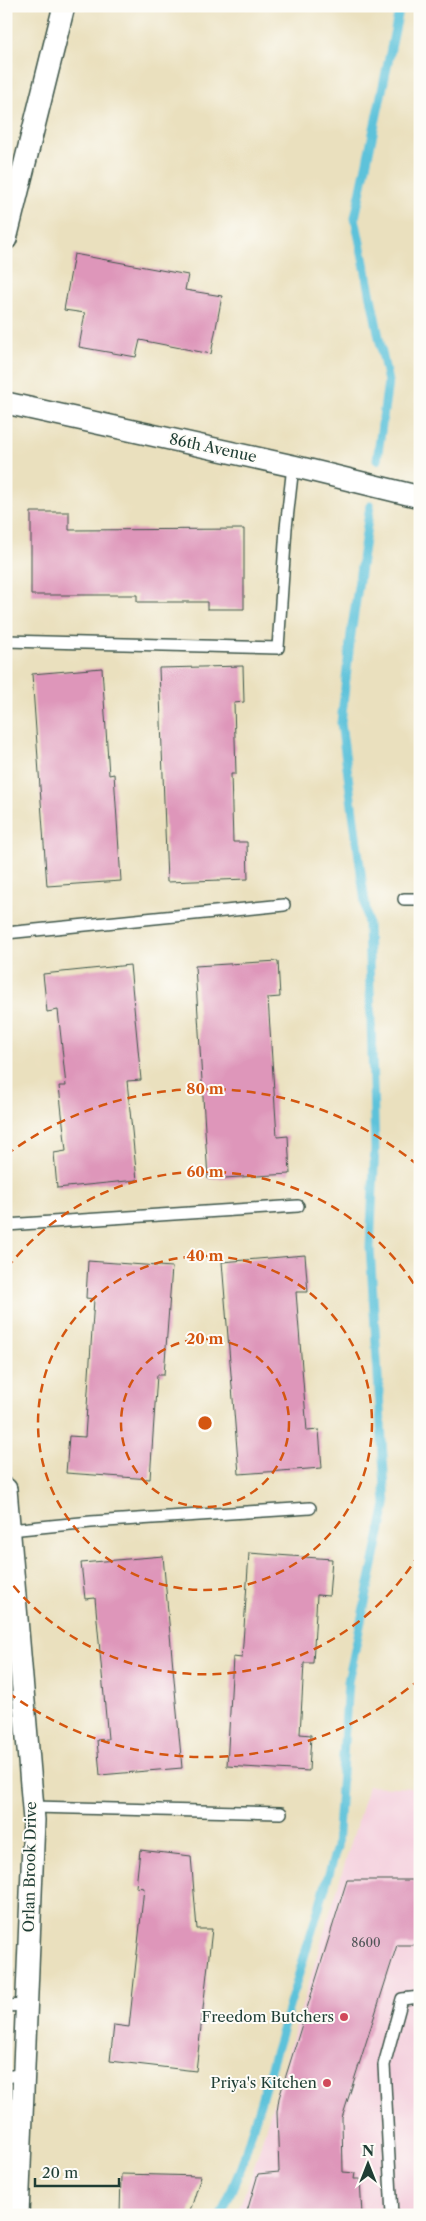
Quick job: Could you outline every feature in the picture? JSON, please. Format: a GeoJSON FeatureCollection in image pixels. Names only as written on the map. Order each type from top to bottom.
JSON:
{"type":"FeatureCollection","features":[{"type":"Feature","properties":{"kind":"street"},"geometry":{"type":"LineString","coordinates":[[6,239],[64,6]]}},
{"type":"Feature","properties":{"kind":"street","name":"86th Avenue"},"geometry":{"type":"LineString","coordinates":[[6,403],[293,466],[420,497]]}},
{"type":"Feature","properties":{"kind":"street","name":"Orlan Brook Drive"},"geometry":{"type":"LineString","coordinates":[[6,1489],[10,1530],[12,1640],[33,1807],[16,2005],[15,2076],[18,2215]]}},
{"type":"Feature","properties":{"kind":"lane"},"geometry":{"type":"LineString","coordinates":[[6,641],[278,648],[286,528],[293,466]]}},
{"type":"Feature","properties":{"kind":"lane"},"geometry":{"type":"LineString","coordinates":[[404,899],[420,899]]}},
{"type":"Feature","properties":{"kind":"lane"},"geometry":{"type":"LineString","coordinates":[[6,933],[284,905]]}},
{"type":"Feature","properties":{"kind":"lane"},"geometry":{"type":"LineString","coordinates":[[6,1224],[57,1223],[298,1206]]}},
{"type":"Feature","properties":{"kind":"lane"},"geometry":{"type":"LineString","coordinates":[[10,1530],[91,1522],[310,1508]]}},
{"type":"Feature","properties":{"kind":"lane"},"geometry":{"type":"LineString","coordinates":[[33,1807],[281,1813]]}},
{"type":"Feature","properties":{"kind":"lane"},"geometry":{"type":"LineString","coordinates":[[392,2215],[384,2065],[402,1999],[420,1997]]}},
{"type":"Feature","properties":{"kind":"shaded area"},"geometry":{"type":"Polygon","coordinates":[[[368,1786],[420,1788],[420,2215],[236,2215],[250,2180],[368,1786]]]}},
{"type":"Feature","properties":{"kind":"building"},"geometry":{"type":"Polygon","coordinates":[[[74,254],[188,275],[185,290],[222,296],[211,354],[140,340],[136,357],[79,347],[85,313],[64,310],[74,254]]]}},
{"type":"Feature","properties":{"kind":"building"},"geometry":{"type":"Polygon","coordinates":[[[31,512],[69,512],[69,530],[244,529],[244,609],[207,609],[207,602],[137,602],[137,595],[31,595],[31,512]]]}},
{"type":"Feature","properties":{"kind":"building"},"geometry":{"type":"Polygon","coordinates":[[[243,666],[244,702],[234,703],[236,774],[231,774],[233,842],[247,842],[248,879],[167,882],[159,668],[243,666]]]}},
{"type":"Feature","properties":{"kind":"building"},"geometry":{"type":"Polygon","coordinates":[[[102,668],[109,775],[114,774],[121,881],[47,886],[32,674],[102,668]]]}},
{"type":"Feature","properties":{"kind":"building"},"geometry":{"type":"Polygon","coordinates":[[[278,961],[280,997],[268,998],[277,1137],[288,1136],[290,1174],[208,1179],[195,966],[278,961]]]}},
{"type":"Feature","properties":{"kind":"building"},"geometry":{"type":"Polygon","coordinates":[[[130,965],[141,1080],[127,1081],[137,1180],[57,1188],[54,1153],[66,1151],[59,1086],[66,1086],[58,1010],[47,1012],[43,974],[130,965]]]}},
{"type":"Feature","properties":{"kind":"building"},"geometry":{"type":"Polygon","coordinates":[[[305,1255],[308,1292],[296,1292],[307,1431],[319,1430],[322,1468],[239,1474],[222,1262],[305,1255]]]}},
{"type":"Feature","properties":{"kind":"building"},"geometry":{"type":"Polygon","coordinates":[[[88,1261],[172,1267],[164,1375],[157,1375],[150,1479],[66,1473],[69,1436],[85,1437],[94,1299],[86,1298],[88,1261]]]}},
{"type":"Feature","properties":{"kind":"building"},"geometry":{"type":"Polygon","coordinates":[[[249,1553],[332,1559],[329,1596],[317,1595],[313,1663],[304,1663],[300,1734],[311,1735],[309,1771],[227,1766],[233,1657],[242,1658],[249,1553]]]}},
{"type":"Feature","properties":{"kind":"building"},"geometry":{"type":"Polygon","coordinates":[[[163,1556],[182,1768],[100,1775],[97,1740],[108,1739],[95,1598],[85,1599],[81,1563],[163,1556]]]}},
{"type":"Feature","properties":{"kind":"building"},"geometry":{"type":"Polygon","coordinates":[[[140,1850],[191,1856],[197,1929],[212,1929],[196,2071],[110,2061],[114,2025],[129,2027],[144,1888],[136,1887],[140,1850]]]}},
{"type":"Feature","properties":{"kind":"building"},"geometry":{"type":"Polygon","coordinates":[[[347,1880],[420,1880],[420,1945],[397,1945],[342,2118],[343,2172],[355,2173],[354,2179],[360,2179],[362,2215],[246,2215],[258,2174],[279,2172],[277,2112],[279,2098],[347,1880]]]}},
{"type":"Feature","properties":{"kind":"building"},"geometry":{"type":"Polygon","coordinates":[[[121,2174],[201,2176],[189,2215],[120,2215],[121,2174]]]}},
{"type":"Feature","properties":{"kind":"waterway"},"geometry":{"type":"LineString","coordinates":[[377,460],[388,382],[355,218],[400,6]]}},
{"type":"Feature","properties":{"kind":"waterway"},"geometry":{"type":"LineString","coordinates":[[221,2215],[240,2170],[337,1847],[348,1682],[386,1505],[370,1247],[375,1148],[368,925],[341,723],[351,634],[370,506]]}},
{"type":"Feature","properties":{"kind":"place","name":"Freedom Butchers"},"geometry":{"type":"Point","coordinates":[344,2017]}},
{"type":"Feature","properties":{"kind":"place","name":"Priya's Kitchen"},"geometry":{"type":"Point","coordinates":[327,2083]}}]}
